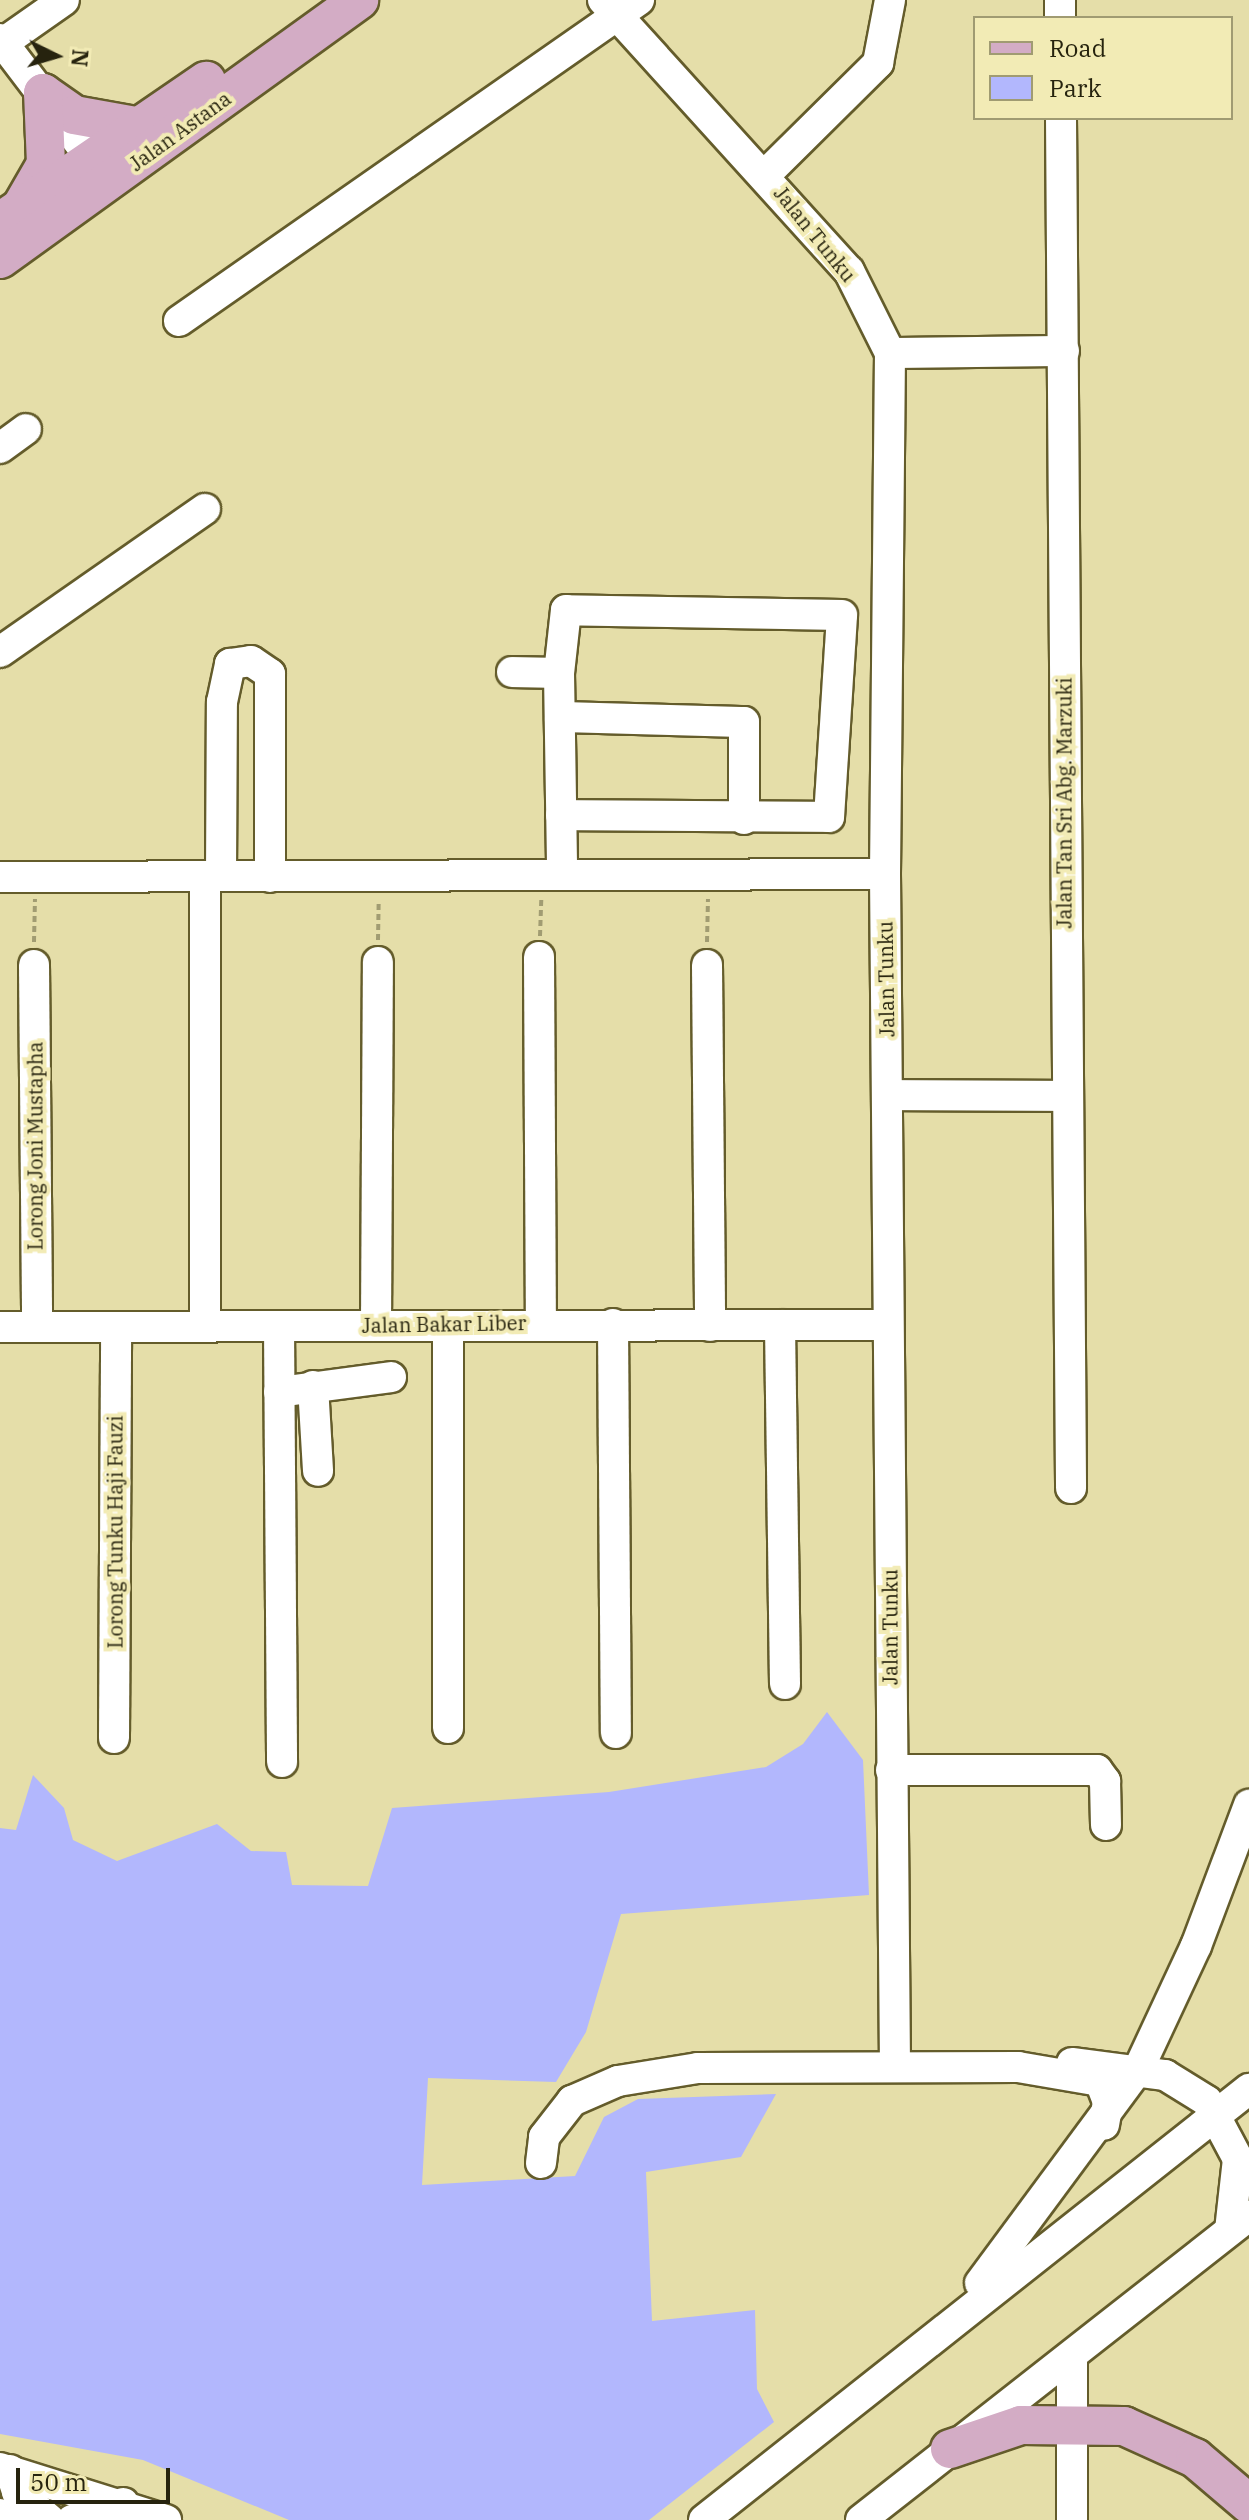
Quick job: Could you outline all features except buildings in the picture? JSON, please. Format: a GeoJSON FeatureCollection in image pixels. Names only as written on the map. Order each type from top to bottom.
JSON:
{"type":"FeatureCollection","features":[{"type":"Feature","properties":{"kind":"main road","name":"Jalan Astana"},"geometry":{"type":"LineString","coordinates":[[0,259],[100,170],[141,127],[319,0]]}},
{"type":"Feature","properties":{"kind":"main road","name":"Jalan Astana"},"geometry":{"type":"LineString","coordinates":[[11,214],[100,170],[359,0]]}},
{"type":"Feature","properties":{"kind":"main road"},"geometry":{"type":"LineString","coordinates":[[43,93],[74,115],[141,127]]}},
{"type":"Feature","properties":{"kind":"main road"},"geometry":{"type":"LineString","coordinates":[[11,214],[46,164],[43,93]]}},
{"type":"Feature","properties":{"kind":"main road"},"geometry":{"type":"LineString","coordinates":[[950,2449],[1021,2425],[1074,2421],[1124,2426],[1161,2440],[1249,2504]]}},
{"type":"Feature","properties":{"kind":"street"},"geometry":{"type":"LineString","coordinates":[[64,0],[1,42],[100,170]]}},
{"type":"Feature","properties":{"kind":"street"},"geometry":{"type":"LineString","coordinates":[[766,174],[878,63],[890,0]]}},
{"type":"Feature","properties":{"kind":"street"},"geometry":{"type":"LineString","coordinates":[[179,321],[620,5]]}},
{"type":"Feature","properties":{"kind":"street","name":"Jalan Tunku"},"geometry":{"type":"LineString","coordinates":[[620,5],[849,271],[890,353],[885,874],[895,2063]]}},
{"type":"Feature","properties":{"kind":"street","name":"Jalan Tan Sri Abg. Marzuki"},"geometry":{"type":"LineString","coordinates":[[1061,120],[1071,1488]]}},
{"type":"Feature","properties":{"kind":"street"},"geometry":{"type":"LineString","coordinates":[[890,353],[1064,351]]}},
{"type":"Feature","properties":{"kind":"street"},"geometry":{"type":"LineString","coordinates":[[0,448],[26,429]]}},
{"type":"Feature","properties":{"kind":"street"},"geometry":{"type":"LineString","coordinates":[[0,652],[205,509]]}},
{"type":"Feature","properties":{"kind":"street"},"geometry":{"type":"LineString","coordinates":[[552,870],[561,815],[560,620],[577,607],[887,615]]}},
{"type":"Feature","properties":{"kind":"street"},"geometry":{"type":"LineString","coordinates":[[561,815],[744,819],[829,817],[842,615]]}},
{"type":"Feature","properties":{"kind":"street"},"geometry":{"type":"LineString","coordinates":[[205,1323],[213,876],[222,702],[230,664],[251,661],[270,674],[270,877]]}},
{"type":"Feature","properties":{"kind":"street"},"geometry":{"type":"LineString","coordinates":[[512,672],[559,673]]}},
{"type":"Feature","properties":{"kind":"street"},"geometry":{"type":"LineString","coordinates":[[560,717],[744,722],[744,819]]}},
{"type":"Feature","properties":{"kind":"street"},"geometry":{"type":"LineString","coordinates":[[0,877],[270,877],[552,870],[885,874]]}},
{"type":"Feature","properties":{"kind":"street"},"geometry":{"type":"LineString","coordinates":[[539,957],[541,1321]]}},
{"type":"Feature","properties":{"kind":"street"},"geometry":{"type":"LineString","coordinates":[[376,1326],[378,962]]}},
{"type":"Feature","properties":{"kind":"street","name":"Lorong Joni Mustapha"},"geometry":{"type":"LineString","coordinates":[[34,965],[37,1327]]}},
{"type":"Feature","properties":{"kind":"street"},"geometry":{"type":"LineString","coordinates":[[707,965],[710,1326]]}},
{"type":"Feature","properties":{"kind":"street"},"geometry":{"type":"LineString","coordinates":[[887,1095],[1066,1096]]}},
{"type":"Feature","properties":{"kind":"street","name":"Jalan Bakar Liber"},"geometry":{"type":"LineString","coordinates":[[0,1327],[205,1323],[448,1326],[541,1321],[710,1326],[888,1325]]}},
{"type":"Feature","properties":{"kind":"street"},"geometry":{"type":"LineString","coordinates":[[613,1324],[616,1733]]}},
{"type":"Feature","properties":{"kind":"street"},"geometry":{"type":"LineString","coordinates":[[780,1325],[785,1684]]}},
{"type":"Feature","properties":{"kind":"street"},"geometry":{"type":"LineString","coordinates":[[279,1326],[282,1762]]}},
{"type":"Feature","properties":{"kind":"street"},"geometry":{"type":"LineString","coordinates":[[448,1326],[448,1728]]}},
{"type":"Feature","properties":{"kind":"street","name":"Lorong Tunku Haji Fauzi"},"geometry":{"type":"LineString","coordinates":[[114,1738],[116,1327]]}},
{"type":"Feature","properties":{"kind":"street"},"geometry":{"type":"LineString","coordinates":[[279,1392],[391,1377]]}},
{"type":"Feature","properties":{"kind":"street"},"geometry":{"type":"LineString","coordinates":[[313,1386],[318,1471]]}},
{"type":"Feature","properties":{"kind":"street"},"geometry":{"type":"LineString","coordinates":[[891,1770],[1097,1770],[1105,1781],[1106,1825]]}},
{"type":"Feature","properties":{"kind":"street"},"geometry":{"type":"LineString","coordinates":[[955,2317],[1104,2125],[1139,2068],[1249,1805]]}},
{"type":"Feature","properties":{"kind":"street"},"geometry":{"type":"LineString","coordinates":[[1104,2064],[1159,2023]]}},
{"type":"Feature","properties":{"kind":"street"},"geometry":{"type":"LineString","coordinates":[[541,2163],[555,2116],[618,2081],[698,2068],[895,2063],[1018,2067],[1104,2064],[1139,2068],[1189,2085],[1218,2115],[1238,2159],[1240,2223],[861,2520]]}},
{"type":"Feature","properties":{"kind":"street"},"geometry":{"type":"LineString","coordinates":[[1018,2067],[1100,2081],[1108,2102],[1104,2125]]}},
{"type":"Feature","properties":{"kind":"street"},"geometry":{"type":"LineString","coordinates":[[704,2520],[955,2317],[1249,2089]]}},
{"type":"Feature","properties":{"kind":"street"},"geometry":{"type":"LineString","coordinates":[[1072,2357],[1072,2520]]}},
{"type":"Feature","properties":{"kind":"street"},"geometry":{"type":"LineString","coordinates":[[5,2469],[125,2503],[166,2520]]}},
{"type":"Feature","properties":{"kind":"street"},"geometry":{"type":"LineString","coordinates":[[5,2469],[17,2492],[50,2520]]}},
{"type":"Feature","properties":{"kind":"street"},"geometry":{"type":"LineString","coordinates":[[72,2520],[125,2503]]}},
{"type":"Feature","properties":{"kind":"street"},"geometry":{"type":"LineString","coordinates":[[0,2514],[27,2520]]}},
{"type":"Feature","properties":{"kind":"path"},"geometry":{"type":"LineString","coordinates":[[539,957],[552,870]]}},
{"type":"Feature","properties":{"kind":"path"},"geometry":{"type":"LineString","coordinates":[[707,965],[708,873]]}},
{"type":"Feature","properties":{"kind":"path"},"geometry":{"type":"LineString","coordinates":[[378,962],[379,875]]}},
{"type":"Feature","properties":{"kind":"path"},"geometry":{"type":"LineString","coordinates":[[34,965],[36,877]]}},
{"type":"Feature","properties":{"kind":"green space"},"geometry":{"type":"Polygon","coordinates":[[[827,1712],[863,1760],[869,1895],[621,1914],[586,2032],[556,2082],[428,2078],[422,2185],[575,2176],[604,2117],[638,2099],[776,2094],[741,2157],[646,2172],[652,2321],[755,2310],[757,2389],[774,2422],[649,2520],[289,2520],[143,2460],[0,2434],[0,1828],[16,1830],[33,1775],[64,1808],[73,1840],[117,1861],[217,1824],[251,1851],[286,1852],[292,1885],[368,1886],[392,1808],[609,1792],[766,1767],[803,1744],[827,1712]]]}}]}
